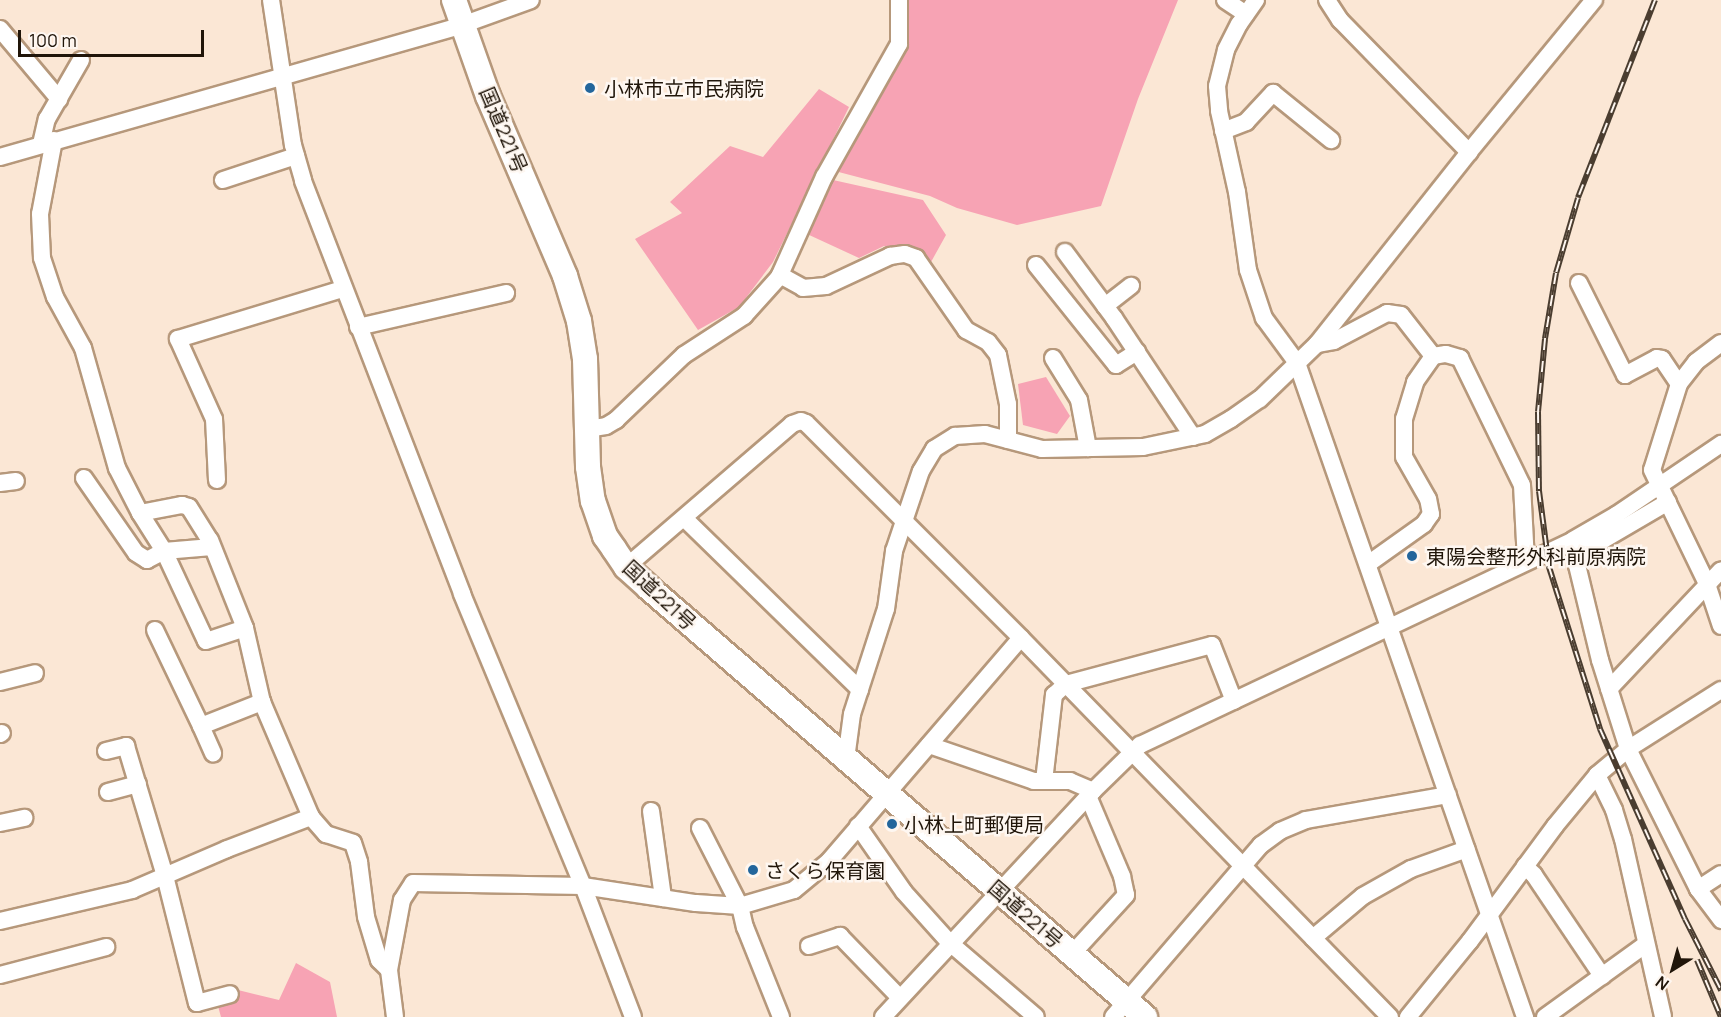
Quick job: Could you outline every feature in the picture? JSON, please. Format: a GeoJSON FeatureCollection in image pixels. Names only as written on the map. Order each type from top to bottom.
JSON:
{"type":"FeatureCollection","features":[{"type":"Feature","properties":{"kind":"highway","name":"国道221号"},"geometry":{"type":"LineString","coordinates":[[454,0],[572,298],[585,359],[587,429],[593,501],[605,536],[626,567],[1072,954],[1120,1009],[1145,1017]]}},
{"type":"Feature","properties":{"kind":"street"},"geometry":{"type":"LineString","coordinates":[[271,0],[282,78],[297,156],[343,289],[462,594],[583,886],[633,1017]]}},
{"type":"Feature","properties":{"kind":"street"},"geometry":{"type":"LineString","coordinates":[[0,157],[462,25],[531,0]]}},
{"type":"Feature","properties":{"kind":"street"},"geometry":{"type":"LineString","coordinates":[[587,429],[606,426],[616,420],[684,355],[744,316],[780,275],[824,177],[899,44],[899,0]]}},
{"type":"Feature","properties":{"kind":"street"},"geometry":{"type":"LineString","coordinates":[[1225,0],[1246,15]]}},
{"type":"Feature","properties":{"kind":"street"},"geometry":{"type":"LineString","coordinates":[[1256,0],[1226,50],[1217,86],[1218,111],[1237,192],[1248,270],[1264,318],[1297,363],[1391,626],[1525,1017]]}},
{"type":"Feature","properties":{"kind":"street"},"geometry":{"type":"LineString","coordinates":[[1327,0],[1340,20],[1469,152]]}},
{"type":"Feature","properties":{"kind":"street"},"geometry":{"type":"LineString","coordinates":[[846,759],[852,714],[884,616],[894,551],[921,471],[934,449],[955,436],[985,434],[1042,449],[1143,447],[1205,434],[1260,399],[1317,344],[1469,152],[1594,0]]}},
{"type":"Feature","properties":{"kind":"street"},"geometry":{"type":"LineString","coordinates":[[0,29],[59,99]]}},
{"type":"Feature","properties":{"kind":"street"},"geometry":{"type":"LineString","coordinates":[[81,60],[47,119],[40,214],[42,258],[55,297],[83,348],[117,468],[140,513],[164,551],[206,641],[245,628]]}},
{"type":"Feature","properties":{"kind":"street"},"geometry":{"type":"LineString","coordinates":[[1223,131],[1246,122],[1273,93],[1331,140]]}},
{"type":"Feature","properties":{"kind":"street"},"geometry":{"type":"LineString","coordinates":[[223,180],[297,156]]}},
{"type":"Feature","properties":{"kind":"street"},"geometry":{"type":"LineString","coordinates":[[1065,252],[1137,352],[1193,437]]}},
{"type":"Feature","properties":{"kind":"street"},"geometry":{"type":"LineString","coordinates":[[780,275],[803,288],[826,286],[890,256],[905,254],[915,258],[966,330],[988,342],[998,355],[1008,404],[1008,440]]}},
{"type":"Feature","properties":{"kind":"street"},"geometry":{"type":"LineString","coordinates":[[1036,265],[1116,365],[1137,352]]}},
{"type":"Feature","properties":{"kind":"street"},"geometry":{"type":"LineString","coordinates":[[1580,284],[1625,375],[1657,358],[1662,359],[1679,384]]}},
{"type":"Feature","properties":{"kind":"street"},"geometry":{"type":"LineString","coordinates":[[1105,306],[1131,286]]}},
{"type":"Feature","properties":{"kind":"street"},"geometry":{"type":"LineString","coordinates":[[218,480],[214,419],[178,339],[343,289]]}},
{"type":"Feature","properties":{"kind":"street"},"geometry":{"type":"LineString","coordinates":[[358,327],[506,293]]}},
{"type":"Feature","properties":{"kind":"street"},"geometry":{"type":"LineString","coordinates":[[1355,297],[1377,319]]}},
{"type":"Feature","properties":{"kind":"street"},"geometry":{"type":"LineString","coordinates":[[1317,344],[1334,341],[1387,313],[1401,315],[1433,356]]}},
{"type":"Feature","properties":{"kind":"street"},"geometry":{"type":"LineString","coordinates":[[1721,343],[1695,362],[1679,384],[1652,470],[1707,584],[1721,626]]}},
{"type":"Feature","properties":{"kind":"street"},"geometry":{"type":"LineString","coordinates":[[1368,564],[1425,524],[1431,514],[1428,499],[1404,457],[1404,419],[1415,382],[1433,356],[1446,354],[1460,358],[1522,485],[1526,561]]}},
{"type":"Feature","properties":{"kind":"street"},"geometry":{"type":"LineString","coordinates":[[1053,358],[1079,400],[1089,448]]}},
{"type":"Feature","properties":{"kind":"street"},"geometry":{"type":"LineString","coordinates":[[626,567],[792,424],[801,421],[810,426],[1021,638],[1390,1017]]}},
{"type":"Feature","properties":{"kind":"street"},"geometry":{"type":"LineString","coordinates":[[1721,444],[1664,494],[1578,556],[1577,565],[1584,603],[1628,749],[1698,889],[1721,920]]}},
{"type":"Feature","properties":{"kind":"street"},"geometry":{"type":"LineString","coordinates":[[84,477],[136,554],[147,560],[164,551],[212,547]]}},
{"type":"Feature","properties":{"kind":"street"},"geometry":{"type":"LineString","coordinates":[[883,1017],[1131,752],[1234,700],[1573,540],[1664,494]]}},
{"type":"Feature","properties":{"kind":"street"},"geometry":{"type":"LineString","coordinates":[[140,513],[182,506],[189,507],[212,547],[245,628],[262,702],[311,817],[327,834],[353,843],[359,862],[366,917],[379,960],[389,970]]}},
{"type":"Feature","properties":{"kind":"street"},"geometry":{"type":"LineString","coordinates":[[684,518],[860,690]]}},
{"type":"Feature","properties":{"kind":"street"},"geometry":{"type":"LineString","coordinates":[[1609,689],[1721,570]]}},
{"type":"Feature","properties":{"kind":"street"},"geometry":{"type":"LineString","coordinates":[[154,630],[213,753]]}},
{"type":"Feature","properties":{"kind":"street"},"geometry":{"type":"LineString","coordinates":[[395,1017],[389,970],[402,900],[413,883],[583,886],[740,906],[794,890],[829,861],[1021,638]]}},
{"type":"Feature","properties":{"kind":"street"},"geometry":{"type":"LineString","coordinates":[[1044,781],[1054,695],[1066,684],[1212,645],[1234,700]]}},
{"type":"Feature","properties":{"kind":"street"},"geometry":{"type":"LineString","coordinates":[[0,682],[35,673]]}},
{"type":"Feature","properties":{"kind":"street"},"geometry":{"type":"LineString","coordinates":[[1408,1017],[1597,775],[1628,749],[1721,690]]}},
{"type":"Feature","properties":{"kind":"street"},"geometry":{"type":"LineString","coordinates":[[201,726],[262,702]]}},
{"type":"Feature","properties":{"kind":"street"},"geometry":{"type":"LineString","coordinates":[[929,745],[1034,781],[1070,781],[1091,794],[1122,876],[1126,895],[1072,954]]}},
{"type":"Feature","properties":{"kind":"street"},"geometry":{"type":"LineString","coordinates":[[106,751],[126,746],[165,876],[197,1003],[230,994]]}},
{"type":"Feature","properties":{"kind":"street"},"geometry":{"type":"LineString","coordinates":[[1597,775],[1614,810],[1623,839],[1663,1017]]}},
{"type":"Feature","properties":{"kind":"street"},"geometry":{"type":"LineString","coordinates":[[108,792],[138,784]]}},
{"type":"Feature","properties":{"kind":"street"},"geometry":{"type":"LineString","coordinates":[[1120,1009],[1261,845],[1280,831],[1306,820],[1448,795]]}},
{"type":"Feature","properties":{"kind":"street"},"geometry":{"type":"LineString","coordinates":[[651,811],[663,898]]}},
{"type":"Feature","properties":{"kind":"street"},"geometry":{"type":"LineString","coordinates":[[0,921],[132,890],[227,849],[311,817]]}},
{"type":"Feature","properties":{"kind":"street"},"geometry":{"type":"LineString","coordinates":[[0,824],[24,818]]}},
{"type":"Feature","properties":{"kind":"street"},"geometry":{"type":"LineString","coordinates":[[858,826],[904,892],[950,943],[1036,1017]]}},
{"type":"Feature","properties":{"kind":"street"},"geometry":{"type":"LineString","coordinates":[[700,828],[740,906],[745,927],[781,1017]]}},
{"type":"Feature","properties":{"kind":"street"},"geometry":{"type":"LineString","coordinates":[[1313,938],[1363,896],[1411,869],[1467,849]]}},
{"type":"Feature","properties":{"kind":"street"},"geometry":{"type":"LineString","coordinates":[[1525,866],[1534,875],[1602,976]]}},
{"type":"Feature","properties":{"kind":"street"},"geometry":{"type":"LineString","coordinates":[[1698,889],[1721,874]]}},
{"type":"Feature","properties":{"kind":"street"},"geometry":{"type":"LineString","coordinates":[[809,946],[840,936],[900,998]]}},
{"type":"Feature","properties":{"kind":"street"},"geometry":{"type":"LineString","coordinates":[[1545,1017],[1645,945]]}},
{"type":"Feature","properties":{"kind":"street"},"geometry":{"type":"LineString","coordinates":[[0,975],[106,947]]}},
{"type":"Feature","properties":{"kind":"shaded area"},"geometry":{"type":"Polygon","coordinates":[[[908,0],[1178,0],[1138,99],[1101,206],[1017,225],[957,208],[930,196],[831,170],[909,35],[908,0]]]}},
{"type":"Feature","properties":{"kind":"shaded area"},"geometry":{"type":"Polygon","coordinates":[[[819,89],[849,107],[773,262],[739,307],[698,330],[635,239],[682,213],[670,202],[730,146],[763,157],[819,89]]]}},
{"type":"Feature","properties":{"kind":"shaded area"},"geometry":{"type":"Polygon","coordinates":[[[833,180],[923,200],[946,235],[931,262],[884,246],[859,258],[807,234],[833,180]]]}},
{"type":"Feature","properties":{"kind":"shaded area"},"geometry":{"type":"Polygon","coordinates":[[[1046,377],[1070,416],[1057,434],[1023,425],[1018,384],[1046,377]]]}},
{"type":"Feature","properties":{"kind":"shaded area"},"geometry":{"type":"Polygon","coordinates":[[[296,963],[330,982],[337,1017],[221,1017],[216,999],[234,989],[279,1000],[296,963]]]}},
{"type":"Feature","properties":{"kind":"railway"},"geometry":{"type":"LineString","coordinates":[[1655,0],[1578,198],[1556,273],[1545,339],[1538,412],[1539,491],[1549,567],[1600,729],[1685,919],[1721,990]]}},
{"type":"Feature","properties":{"kind":"railway"},"geometry":{"type":"LineString","coordinates":[[1697,960],[1721,1017]]}},
{"type":"Feature","properties":{"kind":"place","name":"小林市立市民病院"},"geometry":{"type":"Point","coordinates":[590,88]}},
{"type":"Feature","properties":{"kind":"place","name":"東陽会整形外科前原病院"},"geometry":{"type":"Point","coordinates":[1412,556]}},
{"type":"Feature","properties":{"kind":"place","name":"小林上町郵便局"},"geometry":{"type":"Point","coordinates":[892,824]}},
{"type":"Feature","properties":{"kind":"place","name":"さくら保育園"},"geometry":{"type":"Point","coordinates":[753,870]}}]}
